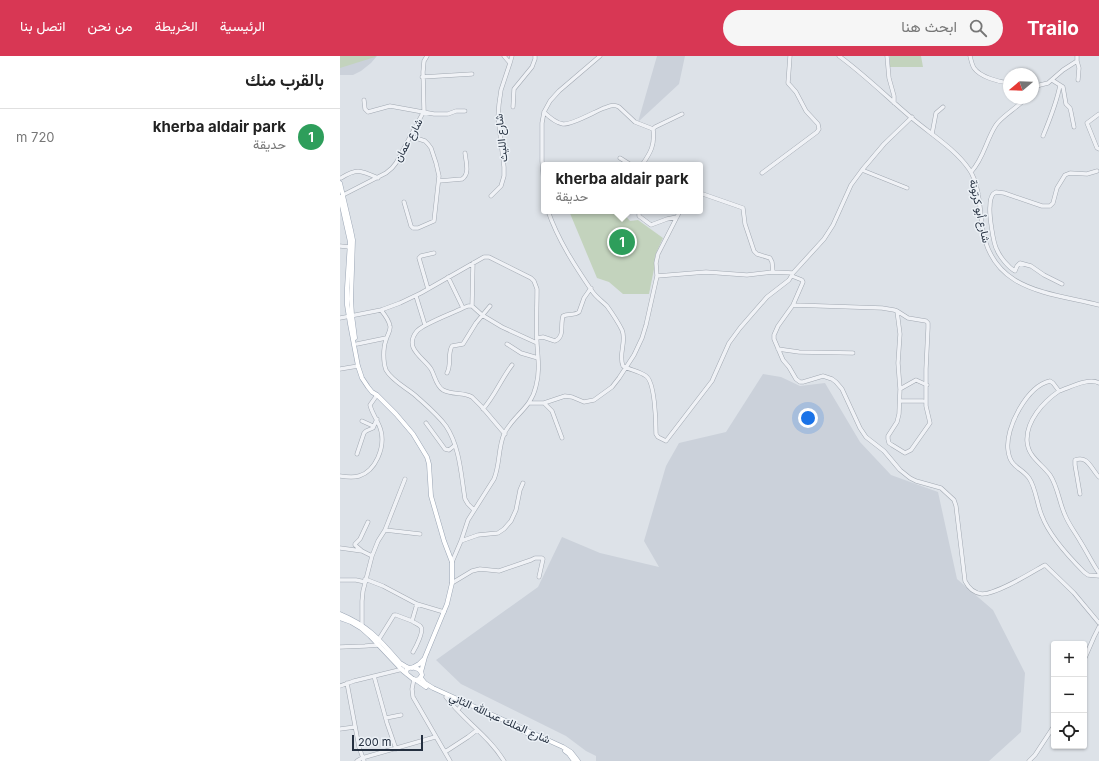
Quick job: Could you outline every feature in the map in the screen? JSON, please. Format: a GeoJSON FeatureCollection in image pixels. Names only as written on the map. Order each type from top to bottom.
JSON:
{"type":"FeatureCollection","features":[{"type":"Feature","properties":{"kind":"main road"},"geometry":{"type":"LineString","coordinates":[[340,183],[341,196],[349,235],[350,247],[347,288],[358,366],[365,382],[372,392],[376,394],[405,424],[427,457],[429,464],[431,496],[444,541],[452,562],[452,583],[447,604],[425,657],[421,678],[415,680],[401,669],[379,644],[361,628],[340,618]]}},
{"type":"Feature","properties":{"kind":"main road"},"geometry":{"type":"LineString","coordinates":[[341,196],[351,230],[352,240],[350,316],[363,373],[376,394]]}},
{"type":"Feature","properties":{"kind":"main road"},"geometry":{"type":"LineString","coordinates":[[340,614],[362,624],[379,639],[400,663],[421,672]]}},
{"type":"Feature","properties":{"kind":"main road"},"geometry":{"type":"LineString","coordinates":[[407,674],[406,671],[419,664],[425,657]]}},
{"type":"Feature","properties":{"kind":"main road","name":"شارع الملك عبدالله الثاني"},"geometry":{"type":"LineString","coordinates":[[421,678],[425,683],[433,688],[563,747],[571,752],[578,761]]}},
{"type":"Feature","properties":{"kind":"main road","name":"شارع الملك عبدالله الثاني"},"geometry":{"type":"LineString","coordinates":[[415,680],[446,697],[557,747],[568,754],[574,761]]}},
{"type":"Feature","properties":{"kind":"street","name":"شارع عمان"},"geometry":{"type":"LineString","coordinates":[[341,196],[378,178],[392,168],[396,163],[423,113],[422,77],[424,61],[427,56]]}},
{"type":"Feature","properties":{"kind":"street"},"geometry":{"type":"LineString","coordinates":[[504,56],[510,63]]}},
{"type":"Feature","properties":{"kind":"street","name":"شارع الليث"},"geometry":{"type":"LineString","coordinates":[[491,196],[501,186],[504,176],[498,104],[512,56]]}},
{"type":"Feature","properties":{"kind":"street"},"geometry":{"type":"LineString","coordinates":[[514,107],[514,89],[532,67],[535,56]]}},
{"type":"Feature","properties":{"kind":"street"},"geometry":{"type":"LineString","coordinates":[[542,162],[542,123],[544,112],[559,91],[600,56]]}},
{"type":"Feature","properties":{"kind":"street"},"geometry":{"type":"LineString","coordinates":[[762,173],[807,140],[819,129],[818,124],[806,111],[796,92],[788,83],[790,56]]}},
{"type":"Feature","properties":{"kind":"street","name":"شارع أبو كرتونة"},"geometry":{"type":"LineString","coordinates":[[839,56],[955,154],[971,172],[977,188],[984,239],[990,253],[1002,270],[1026,287],[1045,293],[1099,305]]}},
{"type":"Feature","properties":{"kind":"street"},"geometry":{"type":"LineString","coordinates":[[887,56],[894,103]]}},
{"type":"Feature","properties":{"kind":"street"},"geometry":{"type":"LineString","coordinates":[[970,56],[977,71],[994,81],[1003,82]]}},
{"type":"Feature","properties":{"kind":"street"},"geometry":{"type":"LineString","coordinates":[[1077,56],[1079,68],[1078,80]]}},
{"type":"Feature","properties":{"kind":"street"},"geometry":{"type":"LineString","coordinates":[[1039,86],[1046,84],[1077,61]]}},
{"type":"Feature","properties":{"kind":"street"},"geometry":{"type":"LineString","coordinates":[[422,77],[472,74]]}},
{"type":"Feature","properties":{"kind":"street"},"geometry":{"type":"LineString","coordinates":[[1052,80],[1063,87],[1066,104],[1070,108],[1074,127]]}},
{"type":"Feature","properties":{"kind":"street"},"geometry":{"type":"LineString","coordinates":[[1044,136],[1054,109],[1060,85]]}},
{"type":"Feature","properties":{"kind":"street"},"geometry":{"type":"LineString","coordinates":[[364,100],[365,109],[368,112],[390,106],[423,113],[446,114],[456,111],[465,111]]}},
{"type":"Feature","properties":{"kind":"street"},"geometry":{"type":"LineString","coordinates":[[971,172],[978,163],[997,124],[1020,104]]}},
{"type":"Feature","properties":{"kind":"street"},"geometry":{"type":"LineString","coordinates":[[544,112],[556,121],[565,124],[616,105],[635,122],[653,129]]}},
{"type":"Feature","properties":{"kind":"street"},"geometry":{"type":"LineString","coordinates":[[932,134],[936,113],[944,107]]}},
{"type":"Feature","properties":{"kind":"street"},"geometry":{"type":"LineString","coordinates":[[653,129],[682,114]]}},
{"type":"Feature","properties":{"kind":"street"},"geometry":{"type":"LineString","coordinates":[[1099,114],[1087,124],[1097,148],[1099,149]]}},
{"type":"Feature","properties":{"kind":"street"},"geometry":{"type":"LineString","coordinates":[[549,214],[560,241],[569,257],[590,288],[607,306],[621,329],[623,336],[621,361],[623,366],[648,377],[653,394],[656,434],[658,437],[666,441],[712,381],[729,343],[740,328],[764,300],[789,280],[827,235],[851,185],[884,144],[912,118]]}},
{"type":"Feature","properties":{"kind":"street"},"geometry":{"type":"LineString","coordinates":[[644,162],[653,142],[653,129]]}},
{"type":"Feature","properties":{"kind":"street"},"geometry":{"type":"LineString","coordinates":[[404,202],[411,226],[413,228],[435,220],[439,181],[438,169],[431,148],[428,144],[422,140],[410,136]]}},
{"type":"Feature","properties":{"kind":"street"},"geometry":{"type":"LineString","coordinates":[[439,181],[462,179],[465,177],[467,173],[465,154]]}},
{"type":"Feature","properties":{"kind":"street"},"geometry":{"type":"LineString","coordinates":[[620,158],[626,162]]}},
{"type":"Feature","properties":{"kind":"street"},"geometry":{"type":"LineString","coordinates":[[862,170],[907,188]]}},
{"type":"Feature","properties":{"kind":"street"},"geometry":{"type":"LineString","coordinates":[[341,178],[350,172],[355,171],[365,172],[378,178]]}},
{"type":"Feature","properties":{"kind":"street"},"geometry":{"type":"LineString","coordinates":[[1062,284],[1029,265],[1020,263],[1015,271],[1006,264],[996,247],[990,208],[992,195],[994,193],[1004,193],[1042,206],[1050,206],[1053,203],[1056,190],[1065,175],[1070,173],[1087,174],[1098,171],[1099,176]]}},
{"type":"Feature","properties":{"kind":"street"},"geometry":{"type":"LineString","coordinates":[[703,194],[743,208],[754,251],[757,254],[770,258],[773,272]]}},
{"type":"Feature","properties":{"kind":"street"},"geometry":{"type":"LineString","coordinates":[[638,214],[651,225],[663,220],[677,217]]}},
{"type":"Feature","properties":{"kind":"street"},"geometry":{"type":"LineString","coordinates":[[530,403],[544,403],[565,396],[584,402],[594,400],[612,387],[634,355],[642,338],[657,276],[656,263],[658,254],[678,214]]}},
{"type":"Feature","properties":{"kind":"street"},"geometry":{"type":"LineString","coordinates":[[340,246],[350,247]]}},
{"type":"Feature","properties":{"kind":"street"},"geometry":{"type":"LineString","coordinates":[[428,289],[419,258],[421,256],[434,253]]}},
{"type":"Feature","properties":{"kind":"street"},"geometry":{"type":"LineString","coordinates":[[340,318],[381,310],[416,296],[481,258],[489,257],[528,276],[534,281],[537,288],[538,358],[538,379],[535,392],[530,403],[513,421],[504,434],[499,454],[497,473],[468,520],[452,562]]}},
{"type":"Feature","properties":{"kind":"street"},"geometry":{"type":"LineString","coordinates":[[473,263],[472,306],[482,316],[508,331],[537,343]]}},
{"type":"Feature","properties":{"kind":"street"},"geometry":{"type":"LineString","coordinates":[[657,276],[706,272],[747,276],[773,272],[792,275],[802,280],[803,282],[793,305],[782,320],[774,335],[774,341],[783,360],[796,379],[800,382],[822,376],[836,382],[842,389],[860,428],[866,436],[884,451],[900,470],[910,478],[916,482],[941,488],[954,500],[966,584],[980,594],[992,592],[1013,583],[1045,565],[1074,593],[1099,623]]}},
{"type":"Feature","properties":{"kind":"street"},"geometry":{"type":"LineString","coordinates":[[448,278],[463,308]]}},
{"type":"Feature","properties":{"kind":"street"},"geometry":{"type":"LineString","coordinates":[[537,338],[545,337],[557,340],[560,338],[563,316],[566,314],[576,314],[579,312],[584,298],[590,288]]}},
{"type":"Feature","properties":{"kind":"street"},"geometry":{"type":"LineString","coordinates":[[416,296],[425,325]]}},
{"type":"Feature","properties":{"kind":"street"},"geometry":{"type":"LineString","coordinates":[[793,305],[882,308],[897,311],[908,318],[927,322],[926,406],[930,423],[911,450],[905,453],[889,443],[888,439],[888,436],[898,418],[900,402],[898,363],[900,334],[897,311]]}},
{"type":"Feature","properties":{"kind":"street"},"geometry":{"type":"LineString","coordinates":[[472,306],[463,308],[425,325],[418,330],[414,336],[413,343],[415,352],[431,369],[440,388],[449,392],[470,396],[504,434]]}},
{"type":"Feature","properties":{"kind":"street"},"geometry":{"type":"LineString","coordinates":[[447,373],[450,366],[449,353],[452,346],[463,344],[490,306]]}},
{"type":"Feature","properties":{"kind":"street"},"geometry":{"type":"LineString","coordinates":[[381,310],[388,319],[390,325],[390,331],[384,346],[384,363],[388,373],[416,396],[446,426],[458,456],[466,499],[468,504],[474,510]]}},
{"type":"Feature","properties":{"kind":"street"},"geometry":{"type":"LineString","coordinates":[[357,344],[386,338]]}},
{"type":"Feature","properties":{"kind":"street"},"geometry":{"type":"LineString","coordinates":[[507,344],[521,353],[538,358]]}},
{"type":"Feature","properties":{"kind":"street"},"geometry":{"type":"LineString","coordinates":[[778,349],[798,352],[853,353]]}},
{"type":"Feature","properties":{"kind":"street"},"geometry":{"type":"LineString","coordinates":[[340,369],[358,366]]}},
{"type":"Feature","properties":{"kind":"street"},"geometry":{"type":"LineString","coordinates":[[483,409],[492,399],[504,376],[512,366]]}},
{"type":"Feature","properties":{"kind":"street"},"geometry":{"type":"LineString","coordinates":[[900,389],[916,380],[927,386]]}},
{"type":"Feature","properties":{"kind":"street"},"geometry":{"type":"LineString","coordinates":[[1059,392],[1050,381],[1044,383],[1032,392],[1014,418],[1009,437],[1008,450],[1012,462],[1030,480],[1041,515],[1051,534],[1084,572],[1088,575],[1099,574],[1066,519],[1052,479],[1045,469],[1034,459],[1029,451],[1027,436],[1030,423],[1047,400],[1059,392],[1089,381],[1096,381],[1099,383]]}},
{"type":"Feature","properties":{"kind":"street"},"geometry":{"type":"LineString","coordinates":[[340,476],[360,476],[370,469],[378,458],[382,445],[382,436],[377,419],[370,405],[376,394]]}},
{"type":"Feature","properties":{"kind":"street"},"geometry":{"type":"LineString","coordinates":[[900,402],[923,401]]}},
{"type":"Feature","properties":{"kind":"street"},"geometry":{"type":"LineString","coordinates":[[544,403],[552,411],[562,438]]}},
{"type":"Feature","properties":{"kind":"street"},"geometry":{"type":"LineString","coordinates":[[357,454],[364,433],[374,426],[377,419]]}},
{"type":"Feature","properties":{"kind":"street"},"geometry":{"type":"LineString","coordinates":[[362,421],[374,426]]}},
{"type":"Feature","properties":{"kind":"street"},"geometry":{"type":"LineString","coordinates":[[426,422],[445,449],[449,450],[454,446]]}},
{"type":"Feature","properties":{"kind":"street"},"geometry":{"type":"LineString","coordinates":[[1080,494],[1075,460],[1081,458],[1086,460],[1099,477]]}},
{"type":"Feature","properties":{"kind":"street"},"geometry":{"type":"LineString","coordinates":[[362,624],[362,601],[365,581],[372,556],[378,541],[385,530],[405,479]]}},
{"type":"Feature","properties":{"kind":"street"},"geometry":{"type":"LineString","coordinates":[[461,541],[478,535],[498,533],[504,529],[511,521],[516,510],[522,483]]}},
{"type":"Feature","properties":{"kind":"street"},"geometry":{"type":"LineString","coordinates":[[368,522],[355,546],[372,556]]}},
{"type":"Feature","properties":{"kind":"street"},"geometry":{"type":"LineString","coordinates":[[385,530],[420,534]]}},
{"type":"Feature","properties":{"kind":"street"},"geometry":{"type":"LineString","coordinates":[[340,548],[362,551]]}},
{"type":"Feature","properties":{"kind":"street"},"geometry":{"type":"LineString","coordinates":[[452,583],[472,571],[480,569],[499,571],[537,557],[543,559],[539,577]]}},
{"type":"Feature","properties":{"kind":"street"},"geometry":{"type":"LineString","coordinates":[[340,580],[365,581],[383,586],[417,604],[444,612]]}},
{"type":"Feature","properties":{"kind":"street"},"geometry":{"type":"LineString","coordinates":[[412,621],[417,604]]}},
{"type":"Feature","properties":{"kind":"street"},"geometry":{"type":"LineString","coordinates":[[379,639],[394,615],[412,621],[420,626],[422,630],[413,652]]}},
{"type":"Feature","properties":{"kind":"street"},"geometry":{"type":"LineString","coordinates":[[1087,653],[1099,628]]}},
{"type":"Feature","properties":{"kind":"street"},"geometry":{"type":"LineString","coordinates":[[340,647],[379,644]]}},
{"type":"Feature","properties":{"kind":"street"},"geometry":{"type":"LineString","coordinates":[[340,686],[346,683],[410,668]]}},
{"type":"Feature","properties":{"kind":"street"},"geometry":{"type":"LineString","coordinates":[[374,676],[396,749]]}},
{"type":"Feature","properties":{"kind":"street"},"geometry":{"type":"LineString","coordinates":[[415,680],[412,689],[413,697],[450,761]]}},
{"type":"Feature","properties":{"kind":"street"},"geometry":{"type":"LineString","coordinates":[[346,683],[363,760]]}},
{"type":"Feature","properties":{"kind":"street"},"geometry":{"type":"LineString","coordinates":[[446,697],[476,730],[494,746],[504,761]]}},
{"type":"Feature","properties":{"kind":"street"},"geometry":{"type":"LineString","coordinates":[[458,710],[462,704]]}},
{"type":"Feature","properties":{"kind":"street"},"geometry":{"type":"LineString","coordinates":[[386,718],[401,715]]}},
{"type":"Feature","properties":{"kind":"street"},"geometry":{"type":"LineString","coordinates":[[340,729],[355,727]]}},
{"type":"Feature","properties":{"kind":"street"},"geometry":{"type":"LineString","coordinates":[[445,752],[476,730]]}},
{"type":"Feature","properties":{"kind":"street"},"geometry":{"type":"LineString","coordinates":[[1029,761],[1051,731]]}},
{"type":"Feature","properties":{"kind":"street"},"geometry":{"type":"LineString","coordinates":[[357,761],[435,736]]}},
{"type":"Feature","properties":{"kind":"shaded area"},"geometry":{"type":"Polygon","coordinates":[[[340,56],[377,56],[361,71],[353,75],[340,75],[340,56]]]}},
{"type":"Feature","properties":{"kind":"shaded area"},"geometry":{"type":"Polygon","coordinates":[[[657,56],[685,56],[679,84],[638,122],[657,56]]]}},
{"type":"Feature","properties":{"kind":"shaded area"},"geometry":{"type":"Polygon","coordinates":[[[763,374],[781,377],[800,386],[825,383],[860,442],[891,475],[938,492],[957,579],[993,610],[1025,673],[1021,732],[989,761],[596,761],[596,756],[586,751],[566,736],[461,684],[436,660],[538,587],[562,537],[600,553],[659,567],[644,541],[666,466],[679,443],[726,432],[763,374]]]}},
{"type":"Feature","properties":{"kind":"green space"},"geometry":{"type":"Polygon","coordinates":[[[340,56],[376,56],[340,68],[340,56]]]}},
{"type":"Feature","properties":{"kind":"green space"},"geometry":{"type":"Polygon","coordinates":[[[890,56],[921,56],[923,67],[890,67],[890,56]]]}},
{"type":"Feature","properties":{"kind":"green space"},"geometry":{"type":"Polygon","coordinates":[[[570,214],[624,214],[630,221],[638,220],[663,238],[655,256],[649,294],[623,294],[609,282],[597,278],[570,214]]]}},
{"type":"Feature","properties":{"kind":"place","name":"kherba aldair park"},"geometry":{"type":"Point","coordinates":[622,242]}}]}
